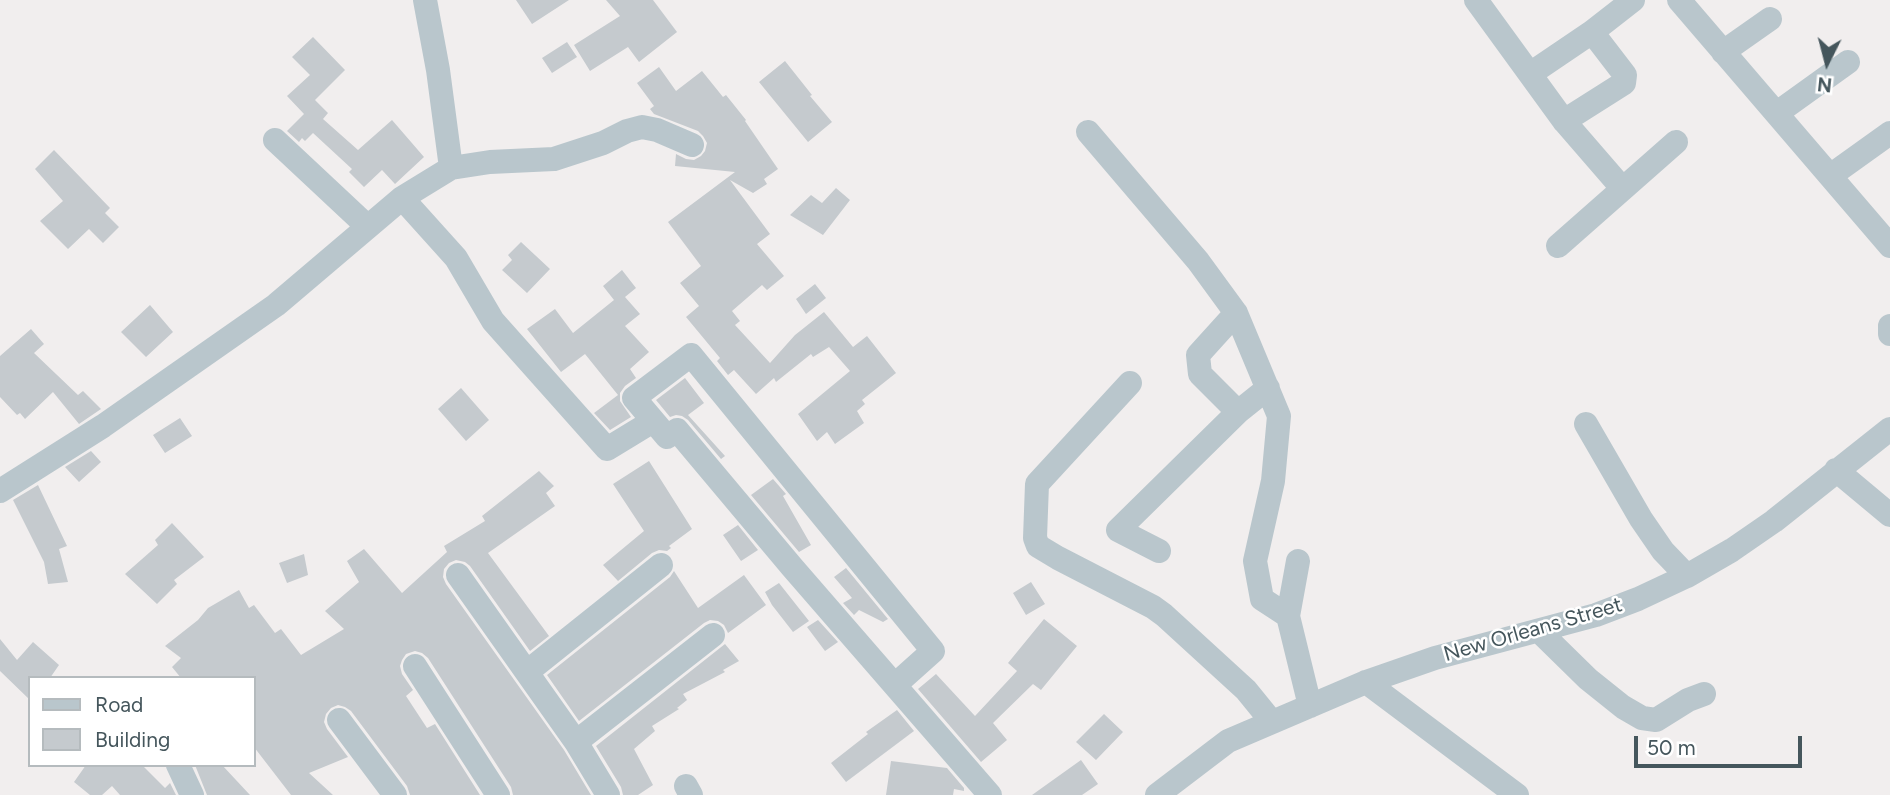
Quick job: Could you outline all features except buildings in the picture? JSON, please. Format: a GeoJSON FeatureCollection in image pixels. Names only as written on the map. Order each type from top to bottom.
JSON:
{"type":"FeatureCollection","features":[{"type":"Feature","properties":{"kind":"street"},"geometry":{"type":"LineString","coordinates":[[425,0],[438,70],[451,168]]}},
{"type":"Feature","properties":{"kind":"street"},"geometry":{"type":"LineString","coordinates":[[1476,0],[1563,121],[1622,188]]}},
{"type":"Feature","properties":{"kind":"street"},"geometry":{"type":"LineString","coordinates":[[1530,74],[1592,32],[1605,7],[1633,0]]}},
{"type":"Feature","properties":{"kind":"street"},"geometry":{"type":"LineString","coordinates":[[1679,0],[1890,246]]}},
{"type":"Feature","properties":{"kind":"street"},"geometry":{"type":"LineString","coordinates":[[1723,52],[1770,19]]}},
{"type":"Feature","properties":{"kind":"street"},"geometry":{"type":"LineString","coordinates":[[1563,121],[1624,83],[1625,75],[1592,32]]}},
{"type":"Feature","properties":{"kind":"street"},"geometry":{"type":"LineString","coordinates":[[1777,113],[1848,62]]}},
{"type":"Feature","properties":{"kind":"street"},"geometry":{"type":"LineString","coordinates":[[0,491],[103,426],[276,305],[402,198],[451,168],[490,162],[554,159],[642,127],[657,130],[692,145]]}},
{"type":"Feature","properties":{"kind":"street"},"geometry":{"type":"LineString","coordinates":[[1088,132],[1198,261],[1236,313],[1268,388],[1279,416],[1273,481],[1255,561],[1262,599],[1288,616]]}},
{"type":"Feature","properties":{"kind":"street"},"geometry":{"type":"LineString","coordinates":[[1830,176],[1890,132]]}},
{"type":"Feature","properties":{"kind":"street"},"geometry":{"type":"LineString","coordinates":[[275,140],[368,227]]}},
{"type":"Feature","properties":{"kind":"street"},"geometry":{"type":"LineString","coordinates":[[1558,246],[1676,142]]}},
{"type":"Feature","properties":{"kind":"street"},"geometry":{"type":"LineString","coordinates":[[402,198],[456,258],[493,321],[607,449],[653,421]]}},
{"type":"Feature","properties":{"kind":"street"},"geometry":{"type":"LineString","coordinates":[[1236,313],[1198,355],[1200,374],[1238,412]]}},
{"type":"Feature","properties":{"kind":"street"},"geometry":{"type":"LineString","coordinates":[[1890,326],[1890,334]]}},
{"type":"Feature","properties":{"kind":"street"},"geometry":{"type":"LineString","coordinates":[[895,685],[933,651],[691,355],[634,398],[667,437],[677,430],[792,567],[990,795]]}},
{"type":"Feature","properties":{"kind":"street"},"geometry":{"type":"LineString","coordinates":[[1130,383],[1037,484],[1035,538],[1038,546],[1164,615],[1246,690],[1272,722]]}},
{"type":"Feature","properties":{"kind":"street"},"geometry":{"type":"LineString","coordinates":[[1160,551],[1118,530],[1238,412],[1268,388]]}},
{"type":"Feature","properties":{"kind":"street"},"geometry":{"type":"LineString","coordinates":[[1586,424],[1641,519],[1663,551],[1688,576]]}},
{"type":"Feature","properties":{"kind":"street","name":"New Orleans Street"},"geometry":{"type":"LineString","coordinates":[[1157,795],[1228,741],[1366,682],[1435,658],[1596,615],[1688,576],[1774,521],[1890,429]]}},
{"type":"Feature","properties":{"kind":"street"},"geometry":{"type":"LineString","coordinates":[[1836,470],[1890,514]]}},
{"type":"Feature","properties":{"kind":"street"},"geometry":{"type":"LineString","coordinates":[[1298,561],[1288,616],[1310,706]]}},
{"type":"Feature","properties":{"kind":"street"},"geometry":{"type":"LineString","coordinates":[[527,672],[661,565]]}},
{"type":"Feature","properties":{"kind":"street"},"geometry":{"type":"LineString","coordinates":[[458,575],[576,742],[608,795]]}},
{"type":"Feature","properties":{"kind":"street"},"geometry":{"type":"LineString","coordinates":[[1539,631],[1588,679],[1642,718],[1656,720],[1688,700],[1704,694]]}},
{"type":"Feature","properties":{"kind":"street"},"geometry":{"type":"LineString","coordinates":[[576,742],[713,635]]}},
{"type":"Feature","properties":{"kind":"street"},"geometry":{"type":"LineString","coordinates":[[415,666],[498,795]]}},
{"type":"Feature","properties":{"kind":"street"},"geometry":{"type":"LineString","coordinates":[[1366,682],[1517,795]]}},
{"type":"Feature","properties":{"kind":"street"},"geometry":{"type":"LineString","coordinates":[[339,720],[395,795]]}},
{"type":"Feature","properties":{"kind":"street"},"geometry":{"type":"LineString","coordinates":[[179,767],[192,795]]}}]}
